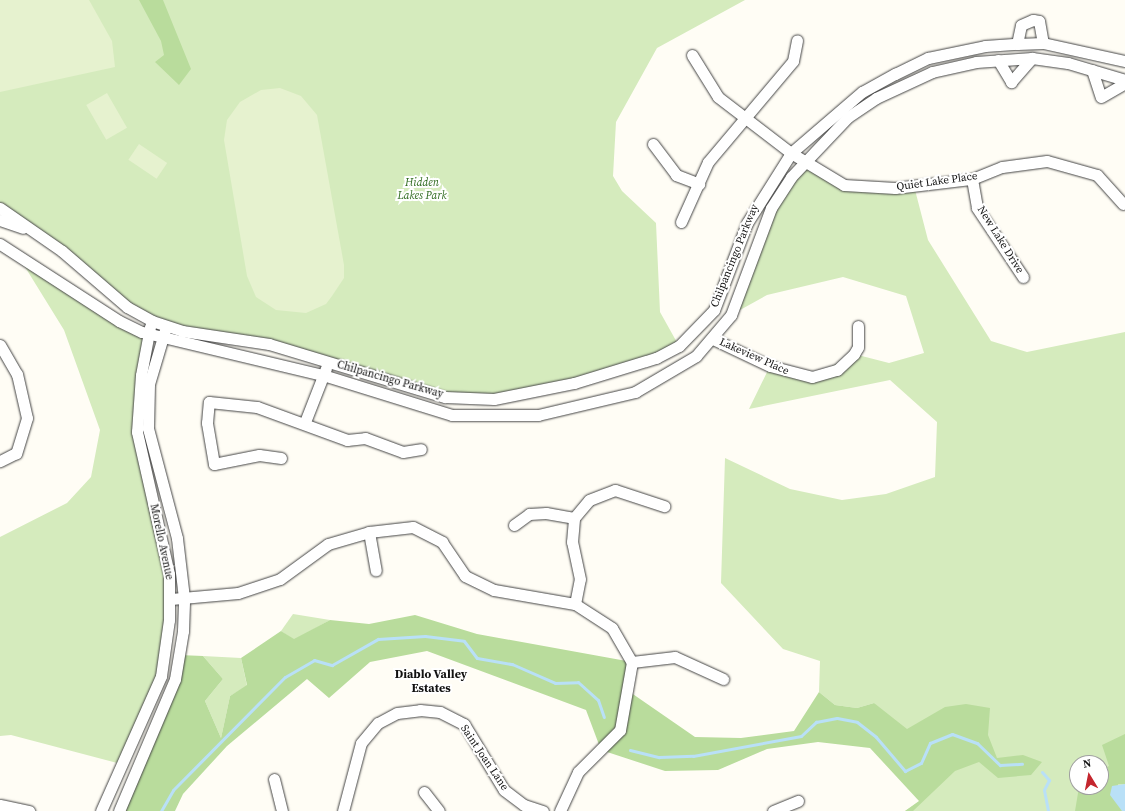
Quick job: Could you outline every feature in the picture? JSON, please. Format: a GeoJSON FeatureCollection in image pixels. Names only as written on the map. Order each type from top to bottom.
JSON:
{"type":"FeatureCollection","features":[{"type":"Feature","properties":{"kind":"street"},"geometry":{"type":"LineString","coordinates":[[1017,44],[1021,25],[1033,20],[1039,21],[1043,43]]}},
{"type":"Feature","properties":{"kind":"street"},"geometry":{"type":"LineString","coordinates":[[681,222],[708,162],[744,117],[793,61],[797,40]]}},
{"type":"Feature","properties":{"kind":"street","name":"Chilpancingo Parkway"},"geometry":{"type":"LineString","coordinates":[[152,321],[166,326],[269,344],[446,397],[494,399],[533,393],[656,358],[679,346],[714,310],[747,222],[791,152],[862,92],[900,71],[928,58],[985,46],[1043,43],[1124,58]]}},
{"type":"Feature","properties":{"kind":"street","name":"Quiet Lake Place"},"geometry":{"type":"LineString","coordinates":[[692,56],[718,97],[791,152],[844,185],[895,188],[972,179],[1002,168],[1047,161],[1097,175],[1123,204]]}},
{"type":"Feature","properties":{"kind":"street"},"geometry":{"type":"LineString","coordinates":[[998,60],[1012,82],[1032,58]]}},
{"type":"Feature","properties":{"kind":"street","name":"Chilpancingo Parkway"},"geometry":{"type":"LineString","coordinates":[[162,337],[196,347],[323,375],[452,415],[538,415],[635,392],[696,356],[713,339],[731,315],[745,282],[771,208],[804,161],[848,118],[876,98],[932,72],[998,60],[1032,58],[1092,70],[1122,80]]}},
{"type":"Feature","properties":{"kind":"street"},"geometry":{"type":"LineString","coordinates":[[1092,70],[1101,97],[1122,80],[1124,58]]}},
{"type":"Feature","properties":{"kind":"street"},"geometry":{"type":"LineString","coordinates":[[653,144],[676,175],[699,184]]}},
{"type":"Feature","properties":{"kind":"street","name":"New Lake Drive"},"geometry":{"type":"LineString","coordinates":[[972,179],[977,208],[1023,278]]}},
{"type":"Feature","properties":{"kind":"street"},"geometry":{"type":"LineString","coordinates":[[0,208],[37,233],[127,307],[152,321]]}},
{"type":"Feature","properties":{"kind":"street"},"geometry":{"type":"LineString","coordinates":[[0,220],[37,233]]}},
{"type":"Feature","properties":{"kind":"street"},"geometry":{"type":"LineString","coordinates":[[0,244],[119,321],[149,334],[162,337]]}},
{"type":"Feature","properties":{"kind":"street","name":"Morello Avenue"},"geometry":{"type":"LineString","coordinates":[[101,811],[161,676],[171,599],[169,574],[137,432],[141,375],[152,321]]}},
{"type":"Feature","properties":{"kind":"street","name":"Morello Avenue"},"geometry":{"type":"LineString","coordinates":[[119,811],[175,679],[184,598],[177,538],[148,428],[149,384],[166,326]]}},
{"type":"Feature","properties":{"kind":"street","name":"Lakeview Place"},"geometry":{"type":"LineString","coordinates":[[713,339],[770,366],[812,377],[837,370],[854,354],[858,347],[858,326]]}},
{"type":"Feature","properties":{"kind":"street"},"geometry":{"type":"LineString","coordinates":[[0,345],[17,374],[27,418],[16,453],[0,461]]}},
{"type":"Feature","properties":{"kind":"street"},"geometry":{"type":"LineString","coordinates":[[305,422],[328,362]]}},
{"type":"Feature","properties":{"kind":"street"},"geometry":{"type":"LineString","coordinates":[[281,458],[259,455],[214,464],[207,423],[210,402],[257,407],[305,422],[346,440],[365,438],[403,452],[421,448]]}},
{"type":"Feature","properties":{"kind":"street"},"geometry":{"type":"LineString","coordinates":[[575,604],[580,579],[572,542],[574,518],[589,500],[615,490],[664,506]]}},
{"type":"Feature","properties":{"kind":"street"},"geometry":{"type":"LineString","coordinates":[[514,525],[529,514],[546,513],[574,518]]}},
{"type":"Feature","properties":{"kind":"street"},"geometry":{"type":"LineString","coordinates":[[171,599],[238,593],[280,579],[328,544],[369,532],[413,527],[442,542],[465,576],[494,590],[575,604],[612,628],[632,662],[620,730],[578,772],[560,811]]}},
{"type":"Feature","properties":{"kind":"street"},"geometry":{"type":"LineString","coordinates":[[369,532],[376,570]]}},
{"type":"Feature","properties":{"kind":"street"},"geometry":{"type":"LineString","coordinates":[[632,662],[675,657],[723,678]]}},
{"type":"Feature","properties":{"kind":"street","name":"Saint Joan Lane"},"geometry":{"type":"LineString","coordinates":[[343,811],[361,743],[378,723],[397,713],[420,710],[440,712],[464,724],[504,790],[524,805],[543,811]]}},
{"type":"Feature","properties":{"kind":"street"},"geometry":{"type":"LineString","coordinates":[[274,779],[282,811]]}},
{"type":"Feature","properties":{"kind":"street"},"geometry":{"type":"LineString","coordinates":[[424,792],[439,811]]}},
{"type":"Feature","properties":{"kind":"street"},"geometry":{"type":"LineString","coordinates":[[773,811],[798,801]]}},
{"type":"Feature","properties":{"kind":"street"},"geometry":{"type":"LineString","coordinates":[[0,805],[26,810]]}},
{"type":"Feature","properties":{"kind":"green space","name":"Hidden Lakes Park"},"geometry":{"type":"Polygon","coordinates":[[[0,0],[745,0],[657,48],[616,122],[613,176],[622,191],[656,223],[660,312],[679,346],[533,393],[445,397],[334,363],[152,321],[0,208],[0,0]]]}},
{"type":"Feature","properties":{"kind":"green space"},"geometry":{"type":"Polygon","coordinates":[[[0,0],[89,0],[112,41],[115,67],[0,92],[0,0]]]}},
{"type":"Feature","properties":{"kind":"green space"},"geometry":{"type":"Polygon","coordinates":[[[139,0],[163,0],[191,69],[179,85],[155,62],[164,55],[161,41],[139,0]]]}},
{"type":"Feature","properties":{"kind":"green space"},"geometry":{"type":"Polygon","coordinates":[[[280,88],[301,96],[317,115],[344,265],[344,278],[326,304],[306,313],[276,310],[256,297],[247,276],[224,140],[227,120],[240,102],[261,90],[280,88]]]}},
{"type":"Feature","properties":{"kind":"green space"},"geometry":{"type":"Polygon","coordinates":[[[107,93],[127,128],[106,140],[86,105],[107,93]]]}},
{"type":"Feature","properties":{"kind":"green space"},"geometry":{"type":"Polygon","coordinates":[[[139,144],[167,163],[157,179],[128,160],[139,144]]]}},
{"type":"Feature","properties":{"kind":"green space"},"geometry":{"type":"Polygon","coordinates":[[[804,161],[844,185],[914,186],[928,240],[991,341],[1027,352],[1125,332],[1125,811],[905,811],[920,801],[874,703],[857,708],[835,705],[819,692],[820,661],[783,649],[721,583],[725,458],[790,489],[842,500],[886,494],[935,477],[937,422],[890,380],[749,409],[770,366],[812,377],[854,354],[889,363],[924,353],[906,296],[843,277],[767,295],[731,315],[771,208],[804,161]]]}},
{"type":"Feature","properties":{"kind":"green space"},"geometry":{"type":"Polygon","coordinates":[[[17,254],[149,334],[137,432],[169,574],[161,676],[121,764],[11,735],[0,736],[0,537],[67,503],[91,477],[100,430],[64,330],[17,254]]]}},
{"type":"Feature","properties":{"kind":"green space"},"geometry":{"type":"Polygon","coordinates":[[[293,614],[330,620],[294,640],[281,631],[293,614]]]}},
{"type":"Feature","properties":{"kind":"green space"},"geometry":{"type":"Polygon","coordinates":[[[415,615],[477,634],[632,662],[627,690],[695,737],[741,738],[794,731],[819,692],[835,705],[857,708],[874,703],[907,729],[945,707],[966,704],[990,708],[988,735],[997,758],[1023,755],[1042,762],[1031,775],[998,778],[979,762],[955,771],[913,811],[905,811],[919,801],[870,748],[818,742],[767,749],[718,770],[665,771],[601,750],[586,710],[427,651],[370,662],[329,698],[307,679],[227,746],[183,794],[175,811],[119,811],[179,655],[203,656],[223,679],[205,701],[221,738],[230,696],[247,685],[241,658],[281,631],[294,639],[330,620],[369,624],[415,615]]]}},
{"type":"Feature","properties":{"kind":"green space"},"geometry":{"type":"Polygon","coordinates":[[[203,656],[241,658],[247,686],[230,696],[221,738],[205,701],[223,679],[203,656]]]}},
{"type":"Feature","properties":{"kind":"green space"},"geometry":{"type":"Polygon","coordinates":[[[1125,734],[1125,784],[1118,784],[1122,811],[1075,811],[1078,795],[1109,795],[1109,755],[1105,755],[1102,745],[1125,734]]]}},
{"type":"Feature","properties":{"kind":"water"},"geometry":{"type":"Polygon","coordinates":[[[1125,784],[1125,811],[1122,811],[1110,795],[1112,786],[1125,784]]]}},
{"type":"Feature","properties":{"kind":"waterway"},"geometry":{"type":"LineString","coordinates":[[161,811],[173,790],[285,677],[314,660],[332,665],[378,639],[425,636],[464,641],[477,658],[512,664],[555,683],[578,682],[598,700],[604,717]]}},
{"type":"Feature","properties":{"kind":"waterway"},"geometry":{"type":"LineString","coordinates":[[630,750],[659,757],[693,756],[801,736],[816,722],[837,718],[857,722],[876,737],[905,771],[921,763],[930,743],[952,734],[977,743],[1000,765],[1022,764]]}},
{"type":"Feature","properties":{"kind":"waterway"},"geometry":{"type":"LineString","coordinates":[[1042,772],[1049,780],[1044,790],[1048,811]]}},
{"type":"Feature","properties":{"kind":"district","name":"Diablo Valley Estates"},"geometry":{"type":"Point","coordinates":[431,682]}}]}
